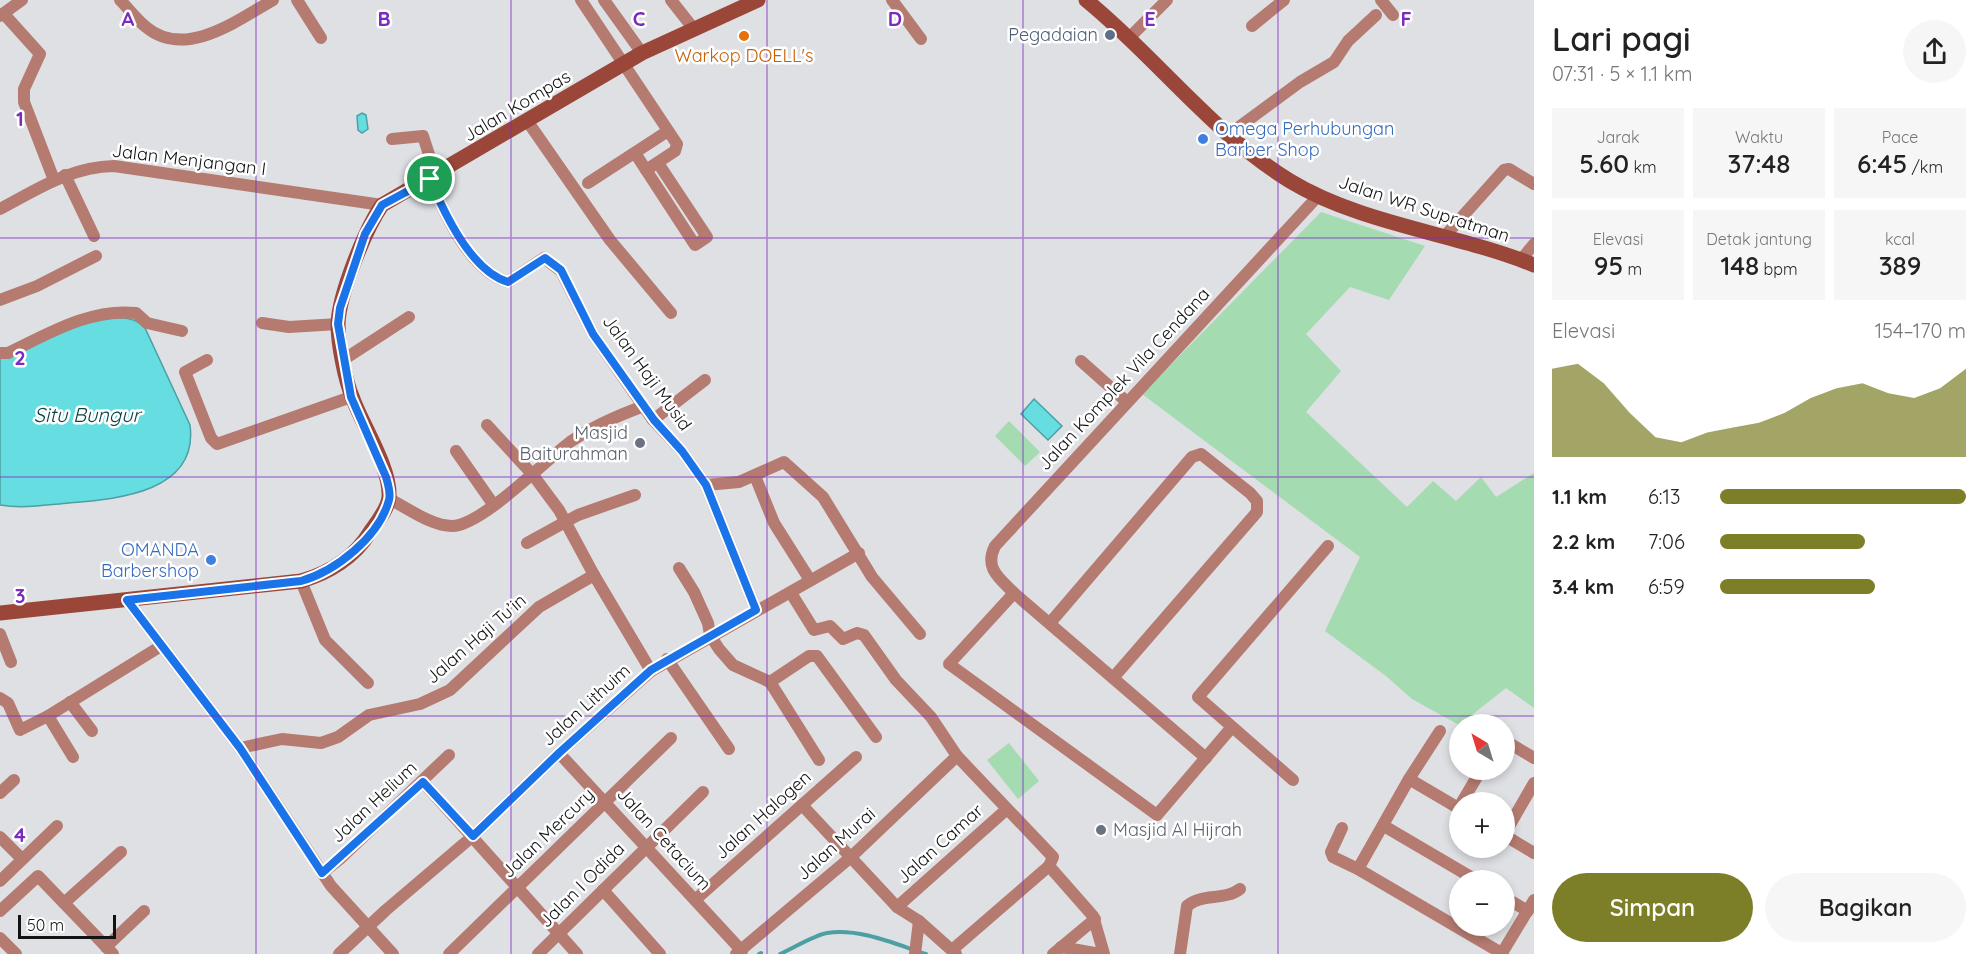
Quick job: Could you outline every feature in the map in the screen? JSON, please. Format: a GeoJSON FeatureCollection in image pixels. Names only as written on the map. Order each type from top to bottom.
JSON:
{"type":"FeatureCollection","features":[{"type":"Feature","properties":{"kind":"main road","name":"Jalan Kompas"},"geometry":{"type":"LineString","coordinates":[[382,205],[433,178],[642,53],[758,0]]}},
{"type":"Feature","properties":{"kind":"main road","name":"Jalan WR Supratman"},"geometry":{"type":"LineString","coordinates":[[1093,2],[1228,135],[1279,174],[1319,195],[1389,222],[1528,263]]}},
{"type":"Feature","properties":{"kind":"main road"},"geometry":{"type":"LineString","coordinates":[[0,613],[301,581],[318,576],[345,560],[364,542],[389,499],[386,477],[351,397],[338,324],[340,308],[365,234],[382,205]]}},
{"type":"Feature","properties":{"kind":"street"},"geometry":{"type":"LineString","coordinates":[[22,0],[2,15],[40,54],[24,89],[24,102],[59,177],[94,237]]}},
{"type":"Feature","properties":{"kind":"street"},"geometry":{"type":"LineString","coordinates":[[128,2],[147,28],[167,38],[198,38],[224,28],[273,0]]}},
{"type":"Feature","properties":{"kind":"street"},"geometry":{"type":"LineString","coordinates":[[297,0],[321,38]]}},
{"type":"Feature","properties":{"kind":"street"},"geometry":{"type":"LineString","coordinates":[[581,0],[625,63],[678,149],[646,170]]}},
{"type":"Feature","properties":{"kind":"street"},"geometry":{"type":"LineString","coordinates":[[604,0],[642,53]]}},
{"type":"Feature","properties":{"kind":"street"},"geometry":{"type":"LineString","coordinates":[[671,0],[693,28]]}},
{"type":"Feature","properties":{"kind":"street"},"geometry":{"type":"LineString","coordinates":[[892,0],[921,39]]}},
{"type":"Feature","properties":{"kind":"street"},"geometry":{"type":"LineString","coordinates":[[1129,38],[1167,0]]}},
{"type":"Feature","properties":{"kind":"street"},"geometry":{"type":"LineString","coordinates":[[1252,26],[1284,0]]}},
{"type":"Feature","properties":{"kind":"street"},"geometry":{"type":"LineString","coordinates":[[1381,0],[1393,15]]}},
{"type":"Feature","properties":{"kind":"street"},"geometry":{"type":"LineString","coordinates":[[1228,135],[1300,82],[1334,62],[1348,41],[1376,15]]}},
{"type":"Feature","properties":{"kind":"street"},"geometry":{"type":"LineString","coordinates":[[528,122],[610,240],[671,314]]}},
{"type":"Feature","properties":{"kind":"street"},"geometry":{"type":"LineString","coordinates":[[588,183],[668,131]]}},
{"type":"Feature","properties":{"kind":"street"},"geometry":{"type":"LineString","coordinates":[[392,139],[423,136],[433,178]]}},
{"type":"Feature","properties":{"kind":"street"},"geometry":{"type":"LineString","coordinates":[[634,153],[695,245],[707,237],[658,163]]}},
{"type":"Feature","properties":{"kind":"street","name":"Jalan Menjangan I"},"geometry":{"type":"LineString","coordinates":[[2,205],[59,177],[85,168],[114,166],[382,205]]}},
{"type":"Feature","properties":{"kind":"street"},"geometry":{"type":"LineString","coordinates":[[1444,237],[1504,170],[1509,169],[1534,184]]}},
{"type":"Feature","properties":{"kind":"street","name":"Jalan Haji Musid"},"geometry":{"type":"LineString","coordinates":[[433,178],[462,241],[496,279],[508,282],[545,258],[561,270],[593,334],[654,420],[682,451],[706,485],[756,610]]}},
{"type":"Feature","properties":{"kind":"street","name":"Jalan Komplek Vila Cendana"},"geometry":{"type":"LineString","coordinates":[[1206,758],[1014,593],[992,568],[990,561],[995,546],[1319,195]]}},
{"type":"Feature","properties":{"kind":"street"},"geometry":{"type":"LineString","coordinates":[[1528,263],[1534,244]]}},
{"type":"Feature","properties":{"kind":"street"},"geometry":{"type":"LineString","coordinates":[[0,300],[37,286],[96,256]]}},
{"type":"Feature","properties":{"kind":"street"},"geometry":{"type":"LineString","coordinates":[[0,353],[8,353],[64,326],[105,313],[136,313],[147,323],[182,331]]}},
{"type":"Feature","properties":{"kind":"street"},"geometry":{"type":"LineString","coordinates":[[344,360],[409,317]]}},
{"type":"Feature","properties":{"kind":"street"},"geometry":{"type":"LineString","coordinates":[[262,323],[289,327],[338,324]]}},
{"type":"Feature","properties":{"kind":"street"},"geometry":{"type":"LineString","coordinates":[[207,360],[184,372],[211,438],[217,444],[351,397]]}},
{"type":"Feature","properties":{"kind":"street"},"geometry":{"type":"LineString","coordinates":[[1081,361],[1127,402]]}},
{"type":"Feature","properties":{"kind":"street"},"geometry":{"type":"LineString","coordinates":[[654,420],[705,380]]}},
{"type":"Feature","properties":{"kind":"street"},"geometry":{"type":"LineString","coordinates":[[389,499],[441,524],[454,526],[471,519],[493,504],[533,475],[571,442],[623,414],[644,406]]}},
{"type":"Feature","properties":{"kind":"street"},"geometry":{"type":"LineString","coordinates":[[487,425],[533,475],[567,521],[594,575],[651,670]]}},
{"type":"Feature","properties":{"kind":"street"},"geometry":{"type":"LineString","coordinates":[[456,451],[493,504]]}},
{"type":"Feature","properties":{"kind":"street"},"geometry":{"type":"LineString","coordinates":[[1050,623],[1192,457],[1201,454],[1250,493],[1257,501],[1257,512],[1113,678]]}},
{"type":"Feature","properties":{"kind":"street"},"geometry":{"type":"LineString","coordinates":[[706,485],[728,484],[755,476],[784,462],[823,497],[885,594],[920,634]]}},
{"type":"Feature","properties":{"kind":"street"},"geometry":{"type":"LineString","coordinates":[[755,476],[774,523],[810,580]]}},
{"type":"Feature","properties":{"kind":"street"},"geometry":{"type":"LineString","coordinates":[[526,543],[567,521],[635,495]]}},
{"type":"Feature","properties":{"kind":"street"},"geometry":{"type":"LineString","coordinates":[[1293,780],[1198,698],[1328,546]]}},
{"type":"Feature","properties":{"kind":"street","name":"Jalan Lithuim"},"geometry":{"type":"LineString","coordinates":[[339,954],[473,836],[559,753],[651,670],[859,553]]}},
{"type":"Feature","properties":{"kind":"street"},"geometry":{"type":"LineString","coordinates":[[679,568],[694,592],[710,635],[733,665],[770,682],[819,760]]}},
{"type":"Feature","properties":{"kind":"street","name":"Jalan Haji Tu’in"},"geometry":{"type":"LineString","coordinates":[[240,748],[282,739],[321,743],[338,737],[369,715],[420,704],[436,698],[450,690],[539,607],[594,575]]}},
{"type":"Feature","properties":{"kind":"street"},"geometry":{"type":"LineString","coordinates":[[301,581],[325,640],[368,683]]}},
{"type":"Feature","properties":{"kind":"street"},"geometry":{"type":"LineString","coordinates":[[791,593],[814,630],[830,626],[843,639],[857,633],[864,635],[896,680],[931,717],[957,756],[1006,809],[1088,908],[1095,919],[1102,954],[1057,950]]}},
{"type":"Feature","properties":{"kind":"street"},"geometry":{"type":"LineString","coordinates":[[1014,593],[949,664],[1156,815],[1232,727]]}},
{"type":"Feature","properties":{"kind":"street"},"geometry":{"type":"LineString","coordinates":[[127,600],[240,748],[322,873],[393,954]]}},
{"type":"Feature","properties":{"kind":"street"},"geometry":{"type":"LineString","coordinates":[[0,634],[11,662]]}},
{"type":"Feature","properties":{"kind":"street"},"geometry":{"type":"LineString","coordinates":[[0,698],[8,703],[20,730],[48,716],[161,646]]}},
{"type":"Feature","properties":{"kind":"street"},"geometry":{"type":"LineString","coordinates":[[770,682],[809,656],[817,656],[826,664],[876,737]]}},
{"type":"Feature","properties":{"kind":"street"},"geometry":{"type":"LineString","coordinates":[[667,659],[729,749]]}},
{"type":"Feature","properties":{"kind":"street"},"geometry":{"type":"LineString","coordinates":[[70,702],[92,731]]}},
{"type":"Feature","properties":{"kind":"street"},"geometry":{"type":"LineString","coordinates":[[48,716],[73,757]]}},
{"type":"Feature","properties":{"kind":"street"},"geometry":{"type":"LineString","coordinates":[[1358,869],[1409,779],[1440,730]]}},
{"type":"Feature","properties":{"kind":"street","name":"Jalan Mercury"},"geometry":{"type":"LineString","coordinates":[[449,954],[671,738]]}},
{"type":"Feature","properties":{"kind":"street"},"geometry":{"type":"LineString","coordinates":[[1515,747],[1534,758]]}},
{"type":"Feature","properties":{"kind":"street","name":"Jalan Cetacium"},"geometry":{"type":"LineString","coordinates":[[559,753],[695,900],[739,953]]}},
{"type":"Feature","properties":{"kind":"street","name":"Jalan Helium"},"geometry":{"type":"LineString","coordinates":[[322,873],[423,782],[449,755]]}},
{"type":"Feature","properties":{"kind":"street","name":"Jalan Murai"},"geometry":{"type":"LineString","coordinates":[[739,953],[850,857],[957,756]]}},
{"type":"Feature","properties":{"kind":"street","name":"Jalan Halogen"},"geometry":{"type":"LineString","coordinates":[[695,900],[856,757]]}},
{"type":"Feature","properties":{"kind":"street"},"geometry":{"type":"LineString","coordinates":[[1409,779],[1449,803]]}},
{"type":"Feature","properties":{"kind":"street"},"geometry":{"type":"LineString","coordinates":[[0,793],[14,780]]}},
{"type":"Feature","properties":{"kind":"street"},"geometry":{"type":"LineString","coordinates":[[423,782],[577,954]]}},
{"type":"Feature","properties":{"kind":"street"},"geometry":{"type":"LineString","coordinates":[[1534,783],[1504,835],[1534,853]]}},
{"type":"Feature","properties":{"kind":"street","name":"Jalan I Odida"},"geometry":{"type":"LineString","coordinates":[[538,954],[702,792]]}},
{"type":"Feature","properties":{"kind":"street"},"geometry":{"type":"LineString","coordinates":[[802,805],[897,907],[919,921],[954,952],[1052,863]]}},
{"type":"Feature","properties":{"kind":"street","name":"Jalan Camar"},"geometry":{"type":"LineString","coordinates":[[897,907],[1006,809]]}},
{"type":"Feature","properties":{"kind":"street"},"geometry":{"type":"LineString","coordinates":[[0,881],[57,826]]}},
{"type":"Feature","properties":{"kind":"street"},"geometry":{"type":"LineString","coordinates":[[1384,826],[1459,870]]}},
{"type":"Feature","properties":{"kind":"street"},"geometry":{"type":"LineString","coordinates":[[1342,828],[1332,856],[1503,954],[1531,905],[1515,900]]}},
{"type":"Feature","properties":{"kind":"street"},"geometry":{"type":"LineString","coordinates":[[0,837],[22,859]]}},
{"type":"Feature","properties":{"kind":"street"},"geometry":{"type":"LineString","coordinates":[[64,903],[121,852]]}},
{"type":"Feature","properties":{"kind":"street"},"geometry":{"type":"LineString","coordinates":[[0,911],[38,876],[110,951],[144,911]]}},
{"type":"Feature","properties":{"kind":"street"},"geometry":{"type":"LineString","coordinates":[[1180,954],[1187,906],[1193,901],[1231,893],[1240,888]]}},
{"type":"Feature","properties":{"kind":"street"},"geometry":{"type":"LineString","coordinates":[[603,890],[660,954]]}},
{"type":"Feature","properties":{"kind":"street"},"geometry":{"type":"LineString","coordinates":[[1057,950],[1095,919]]}},
{"type":"Feature","properties":{"kind":"street"},"geometry":{"type":"LineString","coordinates":[[915,954],[919,921]]}},
{"type":"Feature","properties":{"kind":"street"},"geometry":{"type":"LineString","coordinates":[[0,938],[16,954]]}},
{"type":"Feature","properties":{"kind":"green space"},"geometry":{"type":"Polygon","coordinates":[[[1321,212],[1425,246],[1389,300],[1350,287],[1306,334],[1341,371],[1306,412],[1407,507],[1433,481],[1456,501],[1481,477],[1496,497],[1534,473],[1534,708],[1506,688],[1473,714],[1449,714],[1449,719],[1412,699],[1386,676],[1325,631],[1360,557],[1142,394],[1321,212]]]}},
{"type":"Feature","properties":{"kind":"green space"},"geometry":{"type":"Polygon","coordinates":[[[1009,421],[1040,452],[1025,466],[995,436],[1009,421]]]}},
{"type":"Feature","properties":{"kind":"green space"},"geometry":{"type":"Polygon","coordinates":[[[1009,743],[1039,781],[1018,799],[987,760],[1009,743]]]}},
{"type":"Feature","properties":{"kind":"water"},"geometry":{"type":"Polygon","coordinates":[[[362,113],[366,115],[368,129],[362,133],[358,130],[357,116],[362,113]]]}},
{"type":"Feature","properties":{"kind":"water","name":"Situ Bungur"},"geometry":{"type":"Polygon","coordinates":[[[102,318],[131,319],[145,328],[190,425],[189,448],[182,465],[168,479],[150,488],[109,499],[43,506],[0,505],[0,358],[67,329],[102,318]]]}},
{"type":"Feature","properties":{"kind":"water"},"geometry":{"type":"Polygon","coordinates":[[[1034,399],[1062,426],[1048,440],[1021,414],[1034,399]]]}},
{"type":"Feature","properties":{"kind":"waterway"},"geometry":{"type":"LineString","coordinates":[[780,954],[815,937],[839,932],[877,938],[926,954]]}},
{"type":"Feature","properties":{"kind":"place","name":"Pegadaian"},"geometry":{"type":"Point","coordinates":[1110,35]}},
{"type":"Feature","properties":{"kind":"place","name":"Warkop DOELL's"},"geometry":{"type":"Point","coordinates":[744,36]}},
{"type":"Feature","properties":{"kind":"place","name":"Omega Perhubungan Barber Shop"},"geometry":{"type":"Point","coordinates":[1203,139]}},
{"type":"Feature","properties":{"kind":"place","name":"Masjid Baiturahman"},"geometry":{"type":"Point","coordinates":[640,443]}},
{"type":"Feature","properties":{"kind":"place","name":"OMANDA Barbershop"},"geometry":{"type":"Point","coordinates":[211,560]}},
{"type":"Feature","properties":{"kind":"place","name":"Masjid Al Hijrah"},"geometry":{"type":"Point","coordinates":[1101,830]}},
{"type":"Feature","properties":{"kind":"route"},"geometry":{"type":"LineString","coordinates":[[430,179],[451,224],[462,241],[496,279],[508,282],[544,258],[561,270],[593,334],[654,420],[682,451],[706,485],[756,610],[651,670],[559,753],[473,836],[423,782],[322,873],[240,748],[127,600],[301,581],[318,576],[345,560],[364,542],[383,512],[389,499],[389,489],[386,477],[351,397],[338,324],[340,308],[372,219],[382,205],[430,179]]}}]}
